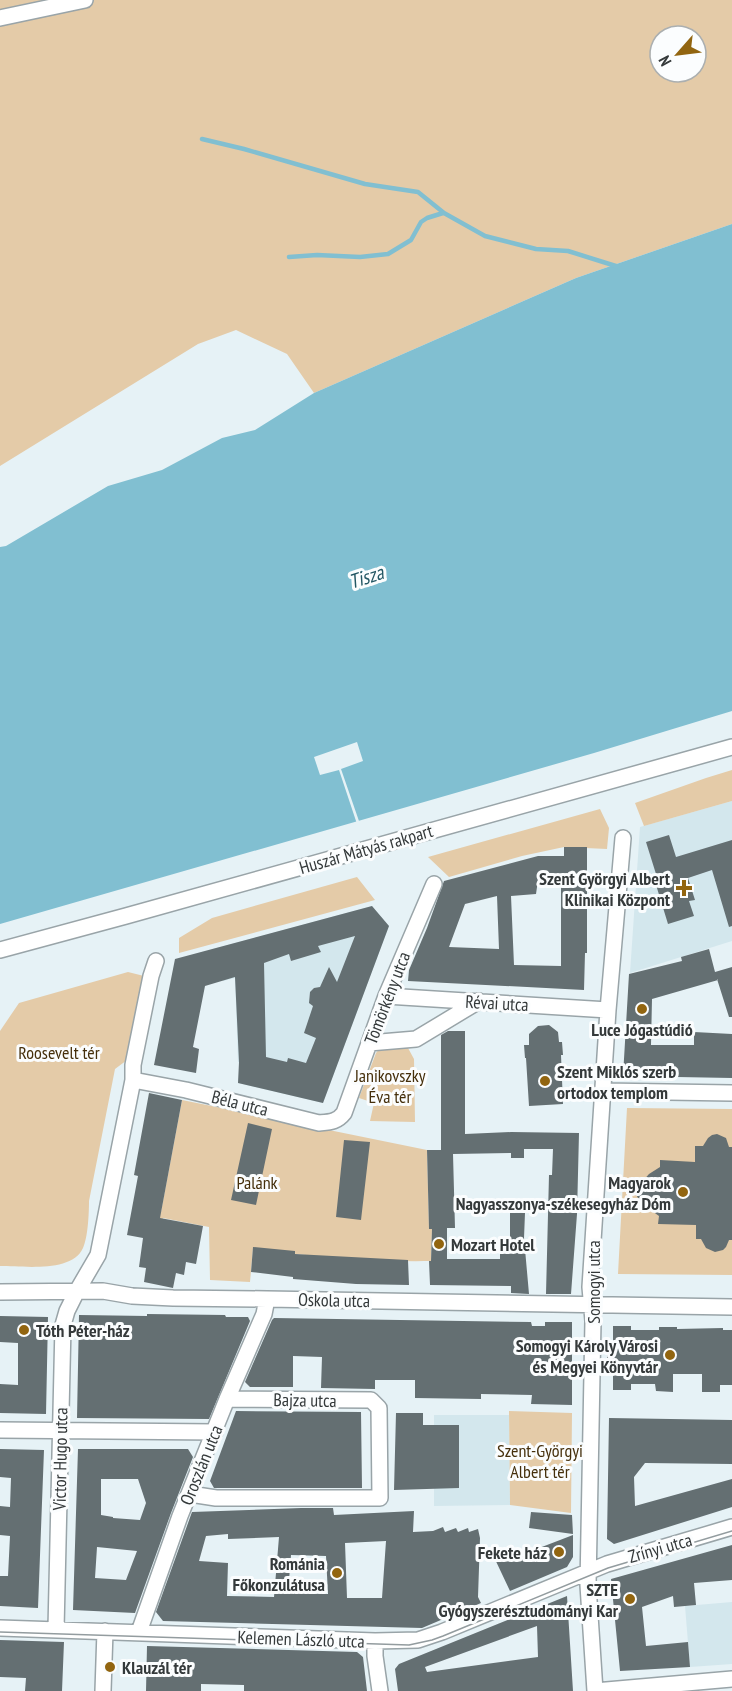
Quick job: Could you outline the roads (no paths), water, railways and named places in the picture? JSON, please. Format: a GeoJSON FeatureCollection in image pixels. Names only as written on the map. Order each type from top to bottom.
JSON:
{"type":"FeatureCollection","features":[{"type":"Feature","properties":{"kind":"street"},"geometry":{"type":"LineString","coordinates":[[0,18],[85,0]]}},
{"type":"Feature","properties":{"kind":"street","name":"Huszár Mátyás rakpart"},"geometry":{"type":"LineString","coordinates":[[0,950],[732,747]]}},
{"type":"Feature","properties":{"kind":"street","name":"Somogyi utca"},"geometry":{"type":"LineString","coordinates":[[595,1691],[588,1571],[593,1321],[590,1287],[608,1010],[623,838]]}},
{"type":"Feature","properties":{"kind":"street","name":"Tömörkény utca"},"geometry":{"type":"LineString","coordinates":[[344,1113],[386,996],[434,884]]}},
{"type":"Feature","properties":{"kind":"street"},"geometry":{"type":"LineString","coordinates":[[2,1291],[77,1291],[98,1255],[133,1080],[133,1065],[151,975],[156,961]]}},
{"type":"Feature","properties":{"kind":"street","name":"Révai utca"},"geometry":{"type":"LineString","coordinates":[[386,996],[608,1010]]}},
{"type":"Feature","properties":{"kind":"street"},"geometry":{"type":"LineString","coordinates":[[369,1043],[416,1039],[479,1001]]}},
{"type":"Feature","properties":{"kind":"street","name":"Béla utca"},"geometry":{"type":"LineString","coordinates":[[133,1080],[186,1090],[319,1123],[339,1119],[344,1113]]}},
{"type":"Feature","properties":{"kind":"street"},"geometry":{"type":"LineString","coordinates":[[603,1091],[732,1093]]}},
{"type":"Feature","properties":{"kind":"street","name":"Oskola utca"},"geometry":{"type":"LineString","coordinates":[[77,1291],[104,1291],[132,1296],[172,1298],[732,1307]]}},
{"type":"Feature","properties":{"kind":"street","name":"Victor Hugo utca"},"geometry":{"type":"LineString","coordinates":[[57,1629],[63,1325],[77,1291]]}},
{"type":"Feature","properties":{"kind":"street","name":"Oroszlán utca"},"geometry":{"type":"LineString","coordinates":[[139,1632],[214,1432],[264,1314],[267,1299]]}},
{"type":"Feature","properties":{"kind":"street","name":"Bajza utca"},"geometry":{"type":"LineString","coordinates":[[190,1494],[216,1498],[380,1498],[379,1408],[370,1400],[227,1399]]}},
{"type":"Feature","properties":{"kind":"street"},"geometry":{"type":"LineString","coordinates":[[0,1430],[214,1432]]}},
{"type":"Feature","properties":{"kind":"street","name":"Zrínyi utca"},"geometry":{"type":"LineString","coordinates":[[588,1571],[732,1527]]}},
{"type":"Feature","properties":{"kind":"street","name":"Kelemen László utca"},"geometry":{"type":"LineString","coordinates":[[0,1628],[408,1641],[431,1636],[588,1571]]}},
{"type":"Feature","properties":{"kind":"street"},"geometry":{"type":"LineString","coordinates":[[103,1691],[105,1631]]}},
{"type":"Feature","properties":{"kind":"street"},"geometry":{"type":"LineString","coordinates":[[375,1641],[380,1691]]}},
{"type":"Feature","properties":{"kind":"street"},"geometry":{"type":"LineString","coordinates":[[595,1691],[732,1679]]}},
{"type":"Feature","properties":{"kind":"water","name":"Tisza"},"geometry":{"type":"Polygon","coordinates":[[[732,224],[732,711],[0,924],[0,547],[6,546],[108,486],[162,470],[222,438],[255,430],[314,393],[576,278],[732,224]]]}},
{"type":"Feature","properties":{"kind":"waterway"},"geometry":{"type":"LineString","coordinates":[[202,139],[365,184],[418,192],[444,213],[485,236],[536,249],[568,251],[619,267]]}},
{"type":"Feature","properties":{"kind":"waterway"},"geometry":{"type":"LineString","coordinates":[[289,257],[317,255],[360,257],[388,254],[411,240],[421,222],[443,213]]}},
{"type":"Feature","properties":{"kind":"tram line"},"geometry":{"type":"LineString","coordinates":[[0,1632],[409,1645],[443,1636],[608,1568],[732,1531]]}},
{"type":"Feature","properties":{"kind":"place","name":"Szent Györgyi Albert Klinikai Központ"},"geometry":{"type":"Point","coordinates":[684,888]}},
{"type":"Feature","properties":{"kind":"place","name":"Luce Jógastúdió"},"geometry":{"type":"Point","coordinates":[642,1009]}},
{"type":"Feature","properties":{"kind":"place","name":"Szent Miklós szerb ortodox templom"},"geometry":{"type":"Point","coordinates":[545,1081]}},
{"type":"Feature","properties":{"kind":"place","name":"Magyarok Nagyasszonya-székesegyház Dóm"},"geometry":{"type":"Point","coordinates":[683,1192]}},
{"type":"Feature","properties":{"kind":"place","name":"Mozart Hotel"},"geometry":{"type":"Point","coordinates":[439,1244]}},
{"type":"Feature","properties":{"kind":"place","name":"Tóth Péter-ház"},"geometry":{"type":"Point","coordinates":[24,1330]}},
{"type":"Feature","properties":{"kind":"place","name":"Somogyi Károly Városi és Megyei Könyvtár"},"geometry":{"type":"Point","coordinates":[670,1355]}},
{"type":"Feature","properties":{"kind":"place","name":"Fekete ház"},"geometry":{"type":"Point","coordinates":[559,1552]}},
{"type":"Feature","properties":{"kind":"place","name":"Románia Főkonzulátusa"},"geometry":{"type":"Point","coordinates":[337,1573]}},
{"type":"Feature","properties":{"kind":"place","name":"SZTE Gyógyszerésztudományi Kar"},"geometry":{"type":"Point","coordinates":[630,1599]}},
{"type":"Feature","properties":{"kind":"place","name":"Klauzál tér"},"geometry":{"type":"Point","coordinates":[110,1667]}},
{"type":"Feature","properties":{"kind":"park label","name":"Roosevelt tér"},"geometry":{"type":"Point","coordinates":[59,1052]}},
{"type":"Feature","properties":{"kind":"park label","name":"Janikovszky Éva tér"},"geometry":{"type":"Point","coordinates":[390,1085]}},
{"type":"Feature","properties":{"kind":"park label","name":"Palánk"},"geometry":{"type":"Point","coordinates":[257,1182]}},
{"type":"Feature","properties":{"kind":"park label","name":"Szent-Györgyi Albert tér"},"geometry":{"type":"Point","coordinates":[540,1460]}}]}
